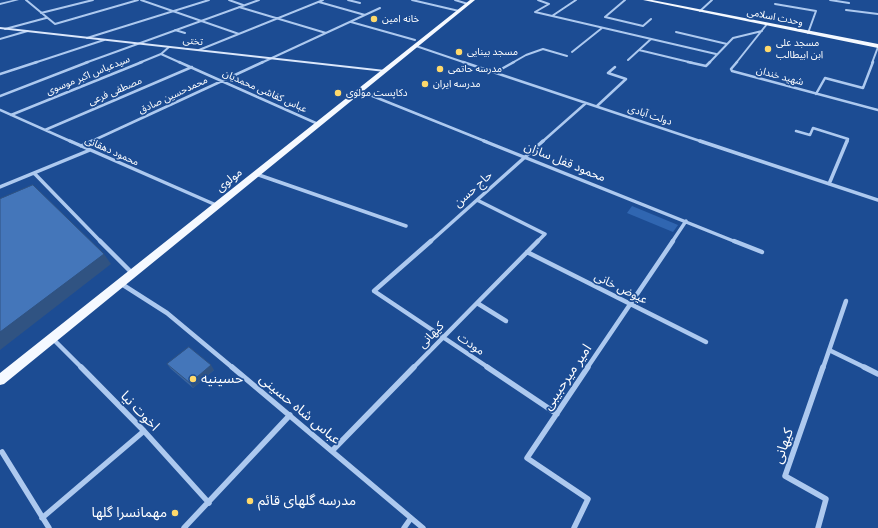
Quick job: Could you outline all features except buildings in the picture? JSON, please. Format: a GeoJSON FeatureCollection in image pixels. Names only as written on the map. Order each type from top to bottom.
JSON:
{"type":"FeatureCollection","features":[{"type":"Feature","properties":{"kind":"main road","name":"وحدت اسلامی"},"geometry":{"type":"LineString","coordinates":[[645,0],[765,26],[808,32],[878,47]]}},
{"type":"Feature","properties":{"kind":"main road","name":"مولوی"},"geometry":{"type":"LineString","coordinates":[[0,380],[385,71],[415,43],[471,2]]}},
{"type":"Feature","properties":{"kind":"main road","name":"تختی"},"geometry":{"type":"LineString","coordinates":[[2,28],[385,71]]}},
{"type":"Feature","properties":{"kind":"street"},"geometry":{"type":"LineString","coordinates":[[0,4],[17,0]]}},
{"type":"Feature","properties":{"kind":"street"},"geometry":{"type":"LineString","coordinates":[[26,0],[55,24],[138,0]]}},
{"type":"Feature","properties":{"kind":"street"},"geometry":{"type":"LineString","coordinates":[[41,13],[93,0]]}},
{"type":"Feature","properties":{"kind":"street"},"geometry":{"type":"LineString","coordinates":[[141,0],[239,34]]}},
{"type":"Feature","properties":{"kind":"street"},"geometry":{"type":"LineString","coordinates":[[87,38],[209,0]]}},
{"type":"Feature","properties":{"kind":"street"},"geometry":{"type":"LineString","coordinates":[[229,0],[244,5]]}},
{"type":"Feature","properties":{"kind":"street"},"geometry":{"type":"LineString","coordinates":[[0,96],[136,43],[259,0]]}},
{"type":"Feature","properties":{"kind":"street"},"geometry":{"type":"LineString","coordinates":[[199,50],[323,0]]}},
{"type":"Feature","properties":{"kind":"street"},"geometry":{"type":"LineString","coordinates":[[348,0],[360,3]]}},
{"type":"Feature","properties":{"kind":"street"},"geometry":{"type":"LineString","coordinates":[[412,0],[459,11]]}},
{"type":"Feature","properties":{"kind":"street"},"geometry":{"type":"LineString","coordinates":[[455,0],[471,2]]}},
{"type":"Feature","properties":{"kind":"street"},"geometry":{"type":"LineString","coordinates":[[538,0],[549,4],[535,12],[716,54]]}},
{"type":"Feature","properties":{"kind":"street"},"geometry":{"type":"LineString","coordinates":[[552,16],[576,0]]}},
{"type":"Feature","properties":{"kind":"street"},"geometry":{"type":"LineString","coordinates":[[625,0],[605,17],[643,26],[651,19]]}},
{"type":"Feature","properties":{"kind":"street"},"geometry":{"type":"LineString","coordinates":[[700,11],[712,0]]}},
{"type":"Feature","properties":{"kind":"street"},"geometry":{"type":"LineString","coordinates":[[830,0],[849,3]]}},
{"type":"Feature","properties":{"kind":"street"},"geometry":{"type":"LineString","coordinates":[[319,2],[365,15]]}},
{"type":"Feature","properties":{"kind":"street"},"geometry":{"type":"LineString","coordinates":[[775,4],[816,11],[808,32]]}},
{"type":"Feature","properties":{"kind":"street"},"geometry":{"type":"LineString","coordinates":[[239,7],[326,33]]}},
{"type":"Feature","properties":{"kind":"street","name":"محمدحسین صادق"},"geometry":{"type":"LineString","coordinates":[[81,146],[380,8]]}},
{"type":"Feature","properties":{"kind":"street"},"geometry":{"type":"LineString","coordinates":[[846,10],[878,14]]}},
{"type":"Feature","properties":{"kind":"street"},"geometry":{"type":"LineString","coordinates":[[2,28],[46,18]]}},
{"type":"Feature","properties":{"kind":"street","name":"دولت آبادی"},"geometry":{"type":"LineString","coordinates":[[350,22],[415,43],[586,103],[878,200]]}},
{"type":"Feature","properties":{"kind":"street","name":"شهید خندان"},"geometry":{"type":"LineString","coordinates":[[765,26],[731,70],[878,110]]}},
{"type":"Feature","properties":{"kind":"street"},"geometry":{"type":"LineString","coordinates":[[572,52],[602,28]]}},
{"type":"Feature","properties":{"kind":"street"},"geometry":{"type":"LineString","coordinates":[[175,30],[185,34]]}},
{"type":"Feature","properties":{"kind":"street"},"geometry":{"type":"LineString","coordinates":[[0,38],[28,31]]}},
{"type":"Feature","properties":{"kind":"street"},"geometry":{"type":"LineString","coordinates":[[640,50],[706,66],[733,38],[762,31]]}},
{"type":"Feature","properties":{"kind":"street"},"geometry":{"type":"LineString","coordinates":[[676,32],[727,44]]}},
{"type":"Feature","properties":{"kind":"street"},"geometry":{"type":"LineString","coordinates":[[628,60],[651,39]]}},
{"type":"Feature","properties":{"kind":"street"},"geometry":{"type":"LineString","coordinates":[[0,74],[104,40]]}},
{"type":"Feature","properties":{"kind":"street","name":"سیدعباس اکبر موسوی"},"geometry":{"type":"LineString","coordinates":[[11,115],[161,54],[169,47]]}},
{"type":"Feature","properties":{"kind":"street"},"geometry":{"type":"LineString","coordinates":[[816,94],[825,78],[863,88],[878,47]]}},
{"type":"Feature","properties":{"kind":"street"},"geometry":{"type":"LineString","coordinates":[[496,72],[526,55],[543,49],[567,56]]}},
{"type":"Feature","properties":{"kind":"street","name":"عباس کفاشی محمدیان"},"geometry":{"type":"LineString","coordinates":[[161,54],[318,124]]}},
{"type":"Feature","properties":{"kind":"street"},"geometry":{"type":"LineString","coordinates":[[597,106],[626,79],[608,73],[615,67]]}},
{"type":"Feature","properties":{"kind":"street","name":"مصطفی فرعی"},"geometry":{"type":"LineString","coordinates":[[45,130],[192,68]]}},
{"type":"Feature","properties":{"kind":"street","name":"محمود قفل سازان"},"geometry":{"type":"LineString","coordinates":[[360,91],[762,252]]}},
{"type":"Feature","properties":{"kind":"street","name":"حاج حسن"},"geometry":{"type":"LineString","coordinates":[[374,291],[586,103]]}},
{"type":"Feature","properties":{"kind":"street","name":"محمود دهقانی"},"geometry":{"type":"LineString","coordinates":[[0,110],[217,206]]}},
{"type":"Feature","properties":{"kind":"street"},"geometry":{"type":"LineString","coordinates":[[796,131],[810,135],[813,128],[848,139],[829,184]]}},
{"type":"Feature","properties":{"kind":"street"},"geometry":{"type":"LineString","coordinates":[[0,187],[90,150]]}},
{"type":"Feature","properties":{"kind":"street"},"geometry":{"type":"LineString","coordinates":[[34,173],[132,273]]}},
{"type":"Feature","properties":{"kind":"street"},"geometry":{"type":"LineString","coordinates":[[256,174],[406,226]]}},
{"type":"Feature","properties":{"kind":"street","name":"کیهانی"},"geometry":{"type":"LineString","coordinates":[[332,451],[546,234],[477,200]]}},
{"type":"Feature","properties":{"kind":"street","name":"امیر میرحبیبی"},"geometry":{"type":"LineString","coordinates":[[574,528],[588,499],[527,458],[686,222]]}},
{"type":"Feature","properties":{"kind":"street","name":"عیوض خانی"},"geometry":{"type":"LineString","coordinates":[[527,252],[706,342]]}},
{"type":"Feature","properties":{"kind":"street","name":"عباس شاه حسینی"},"geometry":{"type":"LineString","coordinates":[[120,283],[167,313],[423,528]]}},
{"type":"Feature","properties":{"kind":"street","name":"مودت"},"geometry":{"type":"LineString","coordinates":[[374,291],[557,414]]}},
{"type":"Feature","properties":{"kind":"street"},"geometry":{"type":"LineString","coordinates":[[846,301],[829,350],[878,374]]}},
{"type":"Feature","properties":{"kind":"street"},"geometry":{"type":"LineString","coordinates":[[477,303],[506,321]]}},
{"type":"Feature","properties":{"kind":"street","name":"اخوت نیا"},"geometry":{"type":"LineString","coordinates":[[52,338],[144,432],[209,502]]}},
{"type":"Feature","properties":{"kind":"street","name":"کیهانی"},"geometry":{"type":"LineString","coordinates":[[818,528],[826,499],[785,476],[829,350]]}},
{"type":"Feature","properties":{"kind":"street"},"geometry":{"type":"LineString","coordinates":[[184,528],[290,415]]}},
{"type":"Feature","properties":{"kind":"street"},"geometry":{"type":"LineString","coordinates":[[42,518],[144,432]]}},
{"type":"Feature","properties":{"kind":"street"},"geometry":{"type":"LineString","coordinates":[[2,452],[49,528]]}},
{"type":"Feature","properties":{"kind":"street"},"geometry":{"type":"LineString","coordinates":[[404,528],[411,518]]}},
{"type":"Feature","properties":{"kind":"shaded area"},"geometry":{"type":"Polygon","coordinates":[[[632,206],[678,225],[673,232],[627,213],[632,206]]]}},
{"type":"Feature","properties":{"kind":"place","name":"خانه امین"},"geometry":{"type":"Point","coordinates":[374,19]}},
{"type":"Feature","properties":{"kind":"place","name":"مسجد علی ابن ابیطالب"},"geometry":{"type":"Point","coordinates":[768,49]}},
{"type":"Feature","properties":{"kind":"place","name":"مسجد بینایی"},"geometry":{"type":"Point","coordinates":[459,52]}},
{"type":"Feature","properties":{"kind":"place","name":"مدرسه حاتمی"},"geometry":{"type":"Point","coordinates":[440,69]}},
{"type":"Feature","properties":{"kind":"place","name":"مدرسه ایران"},"geometry":{"type":"Point","coordinates":[425,84]}},
{"type":"Feature","properties":{"kind":"place","name":"دکاپست مولوی"},"geometry":{"type":"Point","coordinates":[338,93]}},
{"type":"Feature","properties":{"kind":"place","name":"حسینیه"},"geometry":{"type":"Point","coordinates":[193,379]}},
{"type":"Feature","properties":{"kind":"place","name":"مدرسه گلهای قائم"},"geometry":{"type":"Point","coordinates":[250,501]}},
{"type":"Feature","properties":{"kind":"place","name":"مهمانسرا گلها"},"geometry":{"type":"Point","coordinates":[175,513]}}]}
